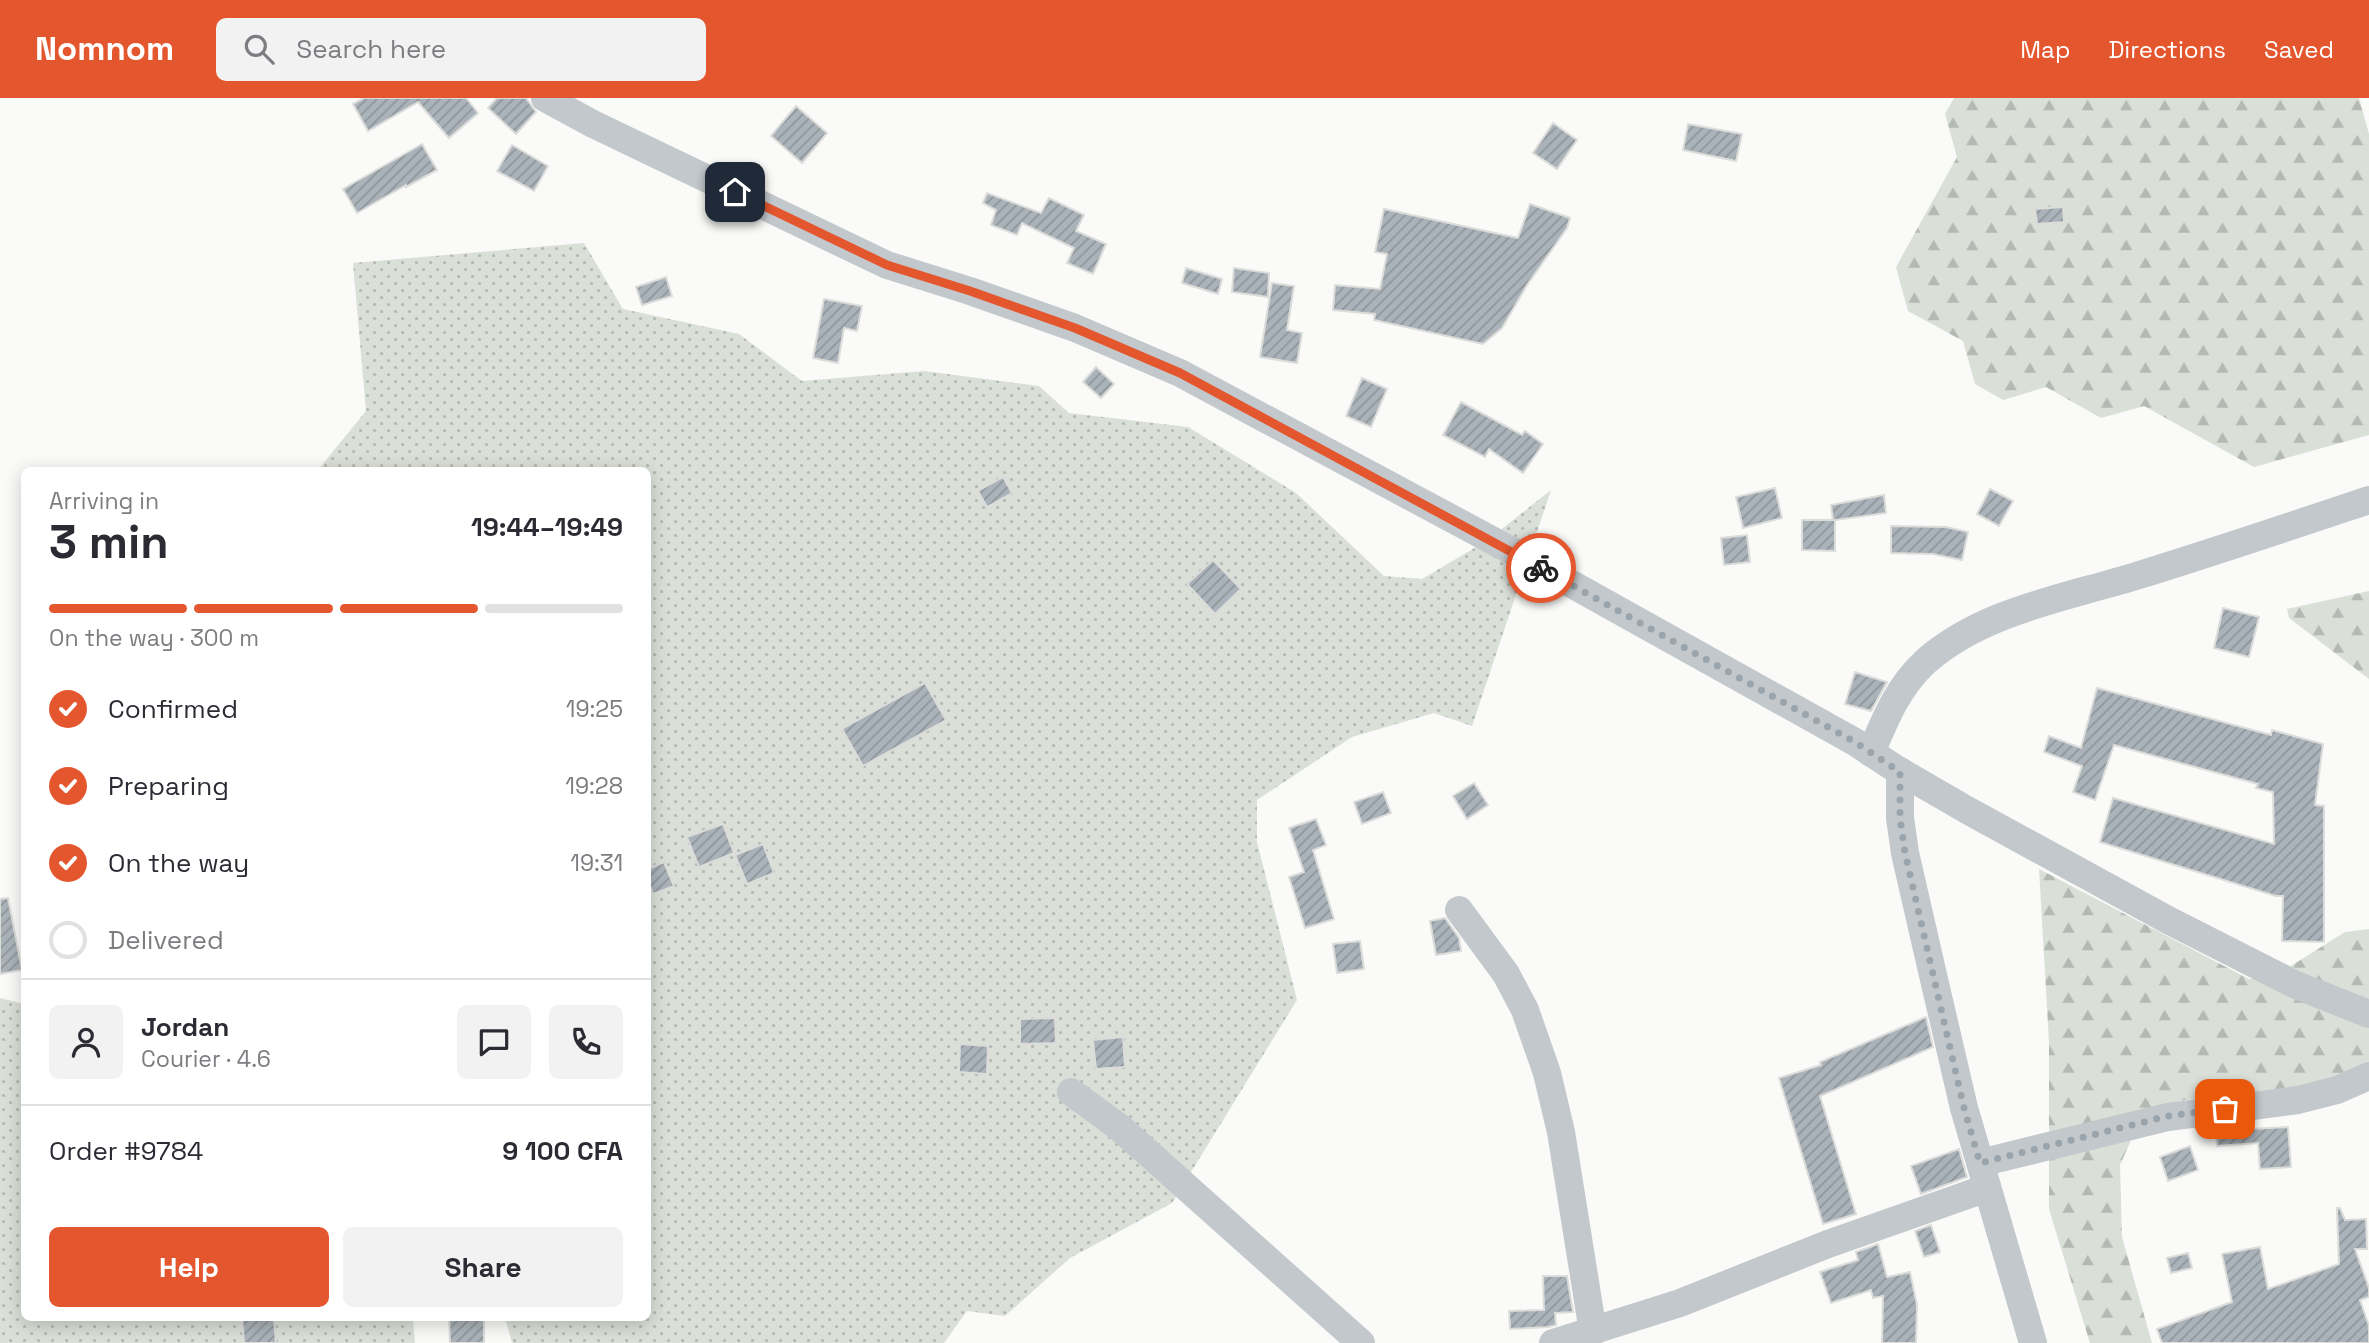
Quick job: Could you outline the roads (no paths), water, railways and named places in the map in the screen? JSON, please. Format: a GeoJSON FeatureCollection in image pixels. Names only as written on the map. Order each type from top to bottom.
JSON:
{"type":"FeatureCollection","features":[{"type":"Feature","properties":{"kind":"street"},"geometry":{"type":"LineString","coordinates":[[545,98],[593,124],[887,265],[1075,328],[1180,373],[1514,552],[1871,753],[1900,772],[2168,920],[2295,985],[2369,1014]]}},
{"type":"Feature","properties":{"kind":"street"},"geometry":{"type":"LineString","coordinates":[[1871,753],[1897,694],[1912,675],[1927,660],[1976,627],[2212,553],[2369,500]]}},
{"type":"Feature","properties":{"kind":"street"},"geometry":{"type":"LineString","coordinates":[[1900,772],[1900,818],[1905,853],[1964,1108],[2033,1343]]}},
{"type":"Feature","properties":{"kind":"street"},"geometry":{"type":"LineString","coordinates":[[1459,910],[1506,974],[1525,1010],[1547,1073],[1564,1146],[1593,1332]]}},
{"type":"Feature","properties":{"kind":"street"},"geometry":{"type":"LineString","coordinates":[[1553,1343],[1681,1303],[1828,1244],[1984,1176],[2168,1116],[2298,1100],[2337,1090],[2369,1076]]}},
{"type":"Feature","properties":{"kind":"street"},"geometry":{"type":"LineString","coordinates":[[1071,1092],[1119,1128],[1361,1343]]}}]}
